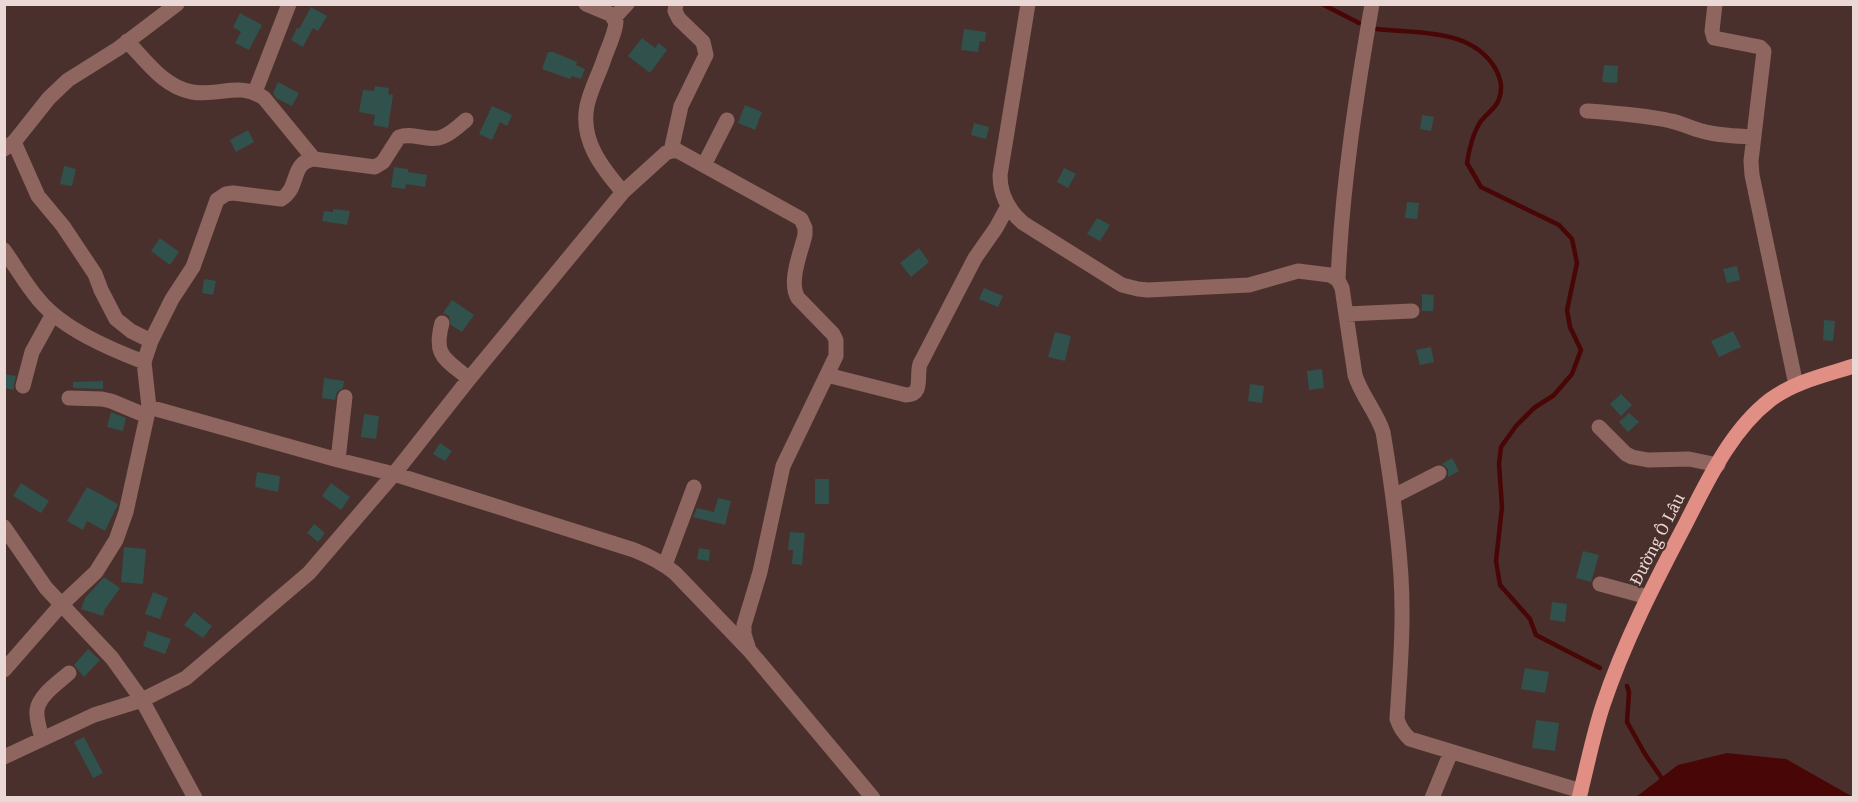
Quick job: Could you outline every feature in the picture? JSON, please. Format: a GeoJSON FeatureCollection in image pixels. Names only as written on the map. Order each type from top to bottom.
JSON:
{"type":"FeatureCollection","features":[{"type":"Feature","properties":{"kind":"main road","name":"Đường Ô Lâu"},"geometry":{"type":"LineString","coordinates":[[1580,794],[1603,705],[1648,597],[1701,493],[1718,465],[1746,422],[1771,400],[1796,385],[1854,366]]}},
{"type":"Feature","properties":{"kind":"street"},"geometry":{"type":"LineString","coordinates":[[151,341],[131,331],[116,319],[105,300],[95,274],[63,226],[38,196],[9,145],[49,98],[68,80],[128,41],[177,4]]}},
{"type":"Feature","properties":{"kind":"street"},"geometry":{"type":"LineString","coordinates":[[255,92],[289,4]]}},
{"type":"Feature","properties":{"kind":"street"},"geometry":{"type":"LineString","coordinates":[[586,4],[614,18],[615,27],[587,105],[586,122],[589,140],[596,155],[603,168],[623,192]]}},
{"type":"Feature","properties":{"kind":"street"},"geometry":{"type":"LineString","coordinates":[[614,18],[627,4]]}},
{"type":"Feature","properties":{"kind":"street"},"geometry":{"type":"LineString","coordinates":[[671,151],[681,106],[706,55],[703,42],[679,19],[675,11],[676,4]]}},
{"type":"Feature","properties":{"kind":"street"},"geometry":{"type":"LineString","coordinates":[[1028,4],[1000,175],[1000,185],[1008,206],[1023,223],[1130,288],[1148,290],[1249,285],[1298,271],[1330,275],[1338,280]]}},
{"type":"Feature","properties":{"kind":"street"},"geometry":{"type":"LineString","coordinates":[[1372,4],[1344,189],[1338,280],[1342,288],[1355,375],[1383,432],[1394,496],[1401,600],[1397,719],[1400,728],[1410,739],[1580,794]]}},
{"type":"Feature","properties":{"kind":"street"},"geometry":{"type":"LineString","coordinates":[[1715,4],[1712,31],[1714,38],[1760,47],[1764,51],[1751,161],[1754,188],[1796,385]]}},
{"type":"Feature","properties":{"kind":"street"},"geometry":{"type":"LineString","coordinates":[[128,41],[154,70],[167,81],[182,89],[206,93],[237,89],[255,92],[264,98],[314,159]]}},
{"type":"Feature","properties":{"kind":"street"},"geometry":{"type":"LineString","coordinates":[[1587,111],[1671,121],[1699,131],[1754,137]]}},
{"type":"Feature","properties":{"kind":"street"},"geometry":{"type":"LineString","coordinates":[[4,670],[61,605],[96,572],[116,540],[126,512],[148,411],[144,362],[151,341],[172,298],[193,267],[217,200],[226,194],[233,193],[281,199],[290,192],[303,162],[314,159],[375,167],[383,162],[399,137],[408,135],[439,138],[466,120]]}},
{"type":"Feature","properties":{"kind":"street"},"geometry":{"type":"LineString","coordinates":[[704,165],[727,120]]}},
{"type":"Feature","properties":{"kind":"street"},"geometry":{"type":"LineString","coordinates":[[4,757],[94,715],[142,700],[186,678],[309,573],[394,474],[623,192],[671,151],[678,151],[801,219],[805,234],[794,279],[794,292],[836,340],[836,356],[783,466],[760,572],[744,625],[744,634],[750,650]]}},
{"type":"Feature","properties":{"kind":"street"},"geometry":{"type":"LineString","coordinates":[[827,375],[906,395],[917,392],[920,364],[975,258],[1008,206]]}},
{"type":"Feature","properties":{"kind":"street"},"geometry":{"type":"LineString","coordinates":[[4,250],[39,301],[53,314],[96,341],[144,362]]}},
{"type":"Feature","properties":{"kind":"street"},"geometry":{"type":"LineString","coordinates":[[1346,314],[1412,311]]}},
{"type":"Feature","properties":{"kind":"street"},"geometry":{"type":"LineString","coordinates":[[23,386],[32,352],[53,314]]}},
{"type":"Feature","properties":{"kind":"street"},"geometry":{"type":"LineString","coordinates":[[442,323],[438,339],[440,351],[443,357],[469,379]]}},
{"type":"Feature","properties":{"kind":"street"},"geometry":{"type":"LineString","coordinates":[[338,460],[345,397]]}},
{"type":"Feature","properties":{"kind":"street"},"geometry":{"type":"LineString","coordinates":[[69,398],[111,401],[394,474],[633,550],[666,565],[750,650],[873,798]]}},
{"type":"Feature","properties":{"kind":"street"},"geometry":{"type":"LineString","coordinates":[[1599,427],[1632,458],[1689,459],[1718,465]]}},
{"type":"Feature","properties":{"kind":"street"},"geometry":{"type":"LineString","coordinates":[[1394,496],[1439,473]]}},
{"type":"Feature","properties":{"kind":"street"},"geometry":{"type":"LineString","coordinates":[[666,565],[694,487]]}},
{"type":"Feature","properties":{"kind":"street"},"geometry":{"type":"LineString","coordinates":[[4,527],[41,581],[112,658],[142,700],[195,798]]}},
{"type":"Feature","properties":{"kind":"street"},"geometry":{"type":"LineString","coordinates":[[1600,584],[1648,597]]}},
{"type":"Feature","properties":{"kind":"street"},"geometry":{"type":"LineString","coordinates":[[42,739],[38,706],[43,697],[69,673]]}},
{"type":"Feature","properties":{"kind":"street"},"geometry":{"type":"LineString","coordinates":[[1432,798],[1451,752]]}},
{"type":"Feature","properties":{"kind":"shaded area"},"geometry":{"type":"Polygon","coordinates":[[[1727,753],[1786,759],[1853,797],[1636,797],[1678,765],[1727,753]]]}},
{"type":"Feature","properties":{"kind":"building"},"geometry":{"type":"Polygon","coordinates":[[[311,7],[327,16],[318,31],[313,28],[303,47],[291,40],[311,7]]]}},
{"type":"Feature","properties":{"kind":"building"},"geometry":{"type":"Polygon","coordinates":[[[240,13],[262,25],[249,50],[235,43],[241,32],[233,27],[240,13]]]}},
{"type":"Feature","properties":{"kind":"building"},"geometry":{"type":"Polygon","coordinates":[[[964,29],[986,32],[985,42],[980,41],[978,52],[961,50],[964,29]]]}},
{"type":"Feature","properties":{"kind":"building"},"geometry":{"type":"Polygon","coordinates":[[[642,38],[655,48],[659,43],[667,50],[650,73],[628,56],[642,38]]]}},
{"type":"Feature","properties":{"kind":"building"},"geometry":{"type":"Polygon","coordinates":[[[548,52],[577,62],[576,65],[585,69],[581,79],[572,76],[570,79],[542,69],[548,52]]]}},
{"type":"Feature","properties":{"kind":"building"},"geometry":{"type":"Polygon","coordinates":[[[1604,65],[1618,66],[1617,83],[1602,82],[1604,65]]]}},
{"type":"Feature","properties":{"kind":"building"},"geometry":{"type":"Polygon","coordinates":[[[278,82],[299,93],[292,106],[276,98],[273,93],[278,82]]]}},
{"type":"Feature","properties":{"kind":"building"},"geometry":{"type":"Polygon","coordinates":[[[375,86],[389,88],[388,94],[393,95],[388,128],[373,125],[375,115],[359,112],[363,90],[374,91],[375,86]]]}},
{"type":"Feature","properties":{"kind":"building"},"geometry":{"type":"Polygon","coordinates":[[[745,105],[762,112],[755,130],[738,123],[745,105]]]}},
{"type":"Feature","properties":{"kind":"building"},"geometry":{"type":"Polygon","coordinates":[[[492,106],[512,115],[507,126],[500,122],[492,140],[479,134],[492,106]]]}},
{"type":"Feature","properties":{"kind":"building"},"geometry":{"type":"Polygon","coordinates":[[[1422,115],[1434,117],[1431,131],[1420,129],[1422,115]]]}},
{"type":"Feature","properties":{"kind":"building"},"geometry":{"type":"Polygon","coordinates":[[[974,123],[989,127],[986,139],[971,135],[974,123]]]}},
{"type":"Feature","properties":{"kind":"building"},"geometry":{"type":"Polygon","coordinates":[[[248,130],[254,142],[236,152],[230,140],[248,130]]]}},
{"type":"Feature","properties":{"kind":"building"},"geometry":{"type":"Polygon","coordinates":[[[64,166],[76,169],[72,186],[60,184],[64,166]]]}},
{"type":"Feature","properties":{"kind":"building"},"geometry":{"type":"Polygon","coordinates":[[[394,167],[427,175],[425,187],[406,184],[405,189],[391,187],[394,167]]]}},
{"type":"Feature","properties":{"kind":"building"},"geometry":{"type":"Polygon","coordinates":[[[1064,168],[1076,174],[1068,188],[1057,182],[1064,168]]]}},
{"type":"Feature","properties":{"kind":"building"},"geometry":{"type":"Polygon","coordinates":[[[1407,202],[1419,203],[1417,219],[1405,218],[1407,202]]]}},
{"type":"Feature","properties":{"kind":"building"},"geometry":{"type":"Polygon","coordinates":[[[333,209],[350,211],[347,225],[322,221],[324,211],[333,212],[333,209]]]}},
{"type":"Feature","properties":{"kind":"building"},"geometry":{"type":"Polygon","coordinates":[[[1097,218],[1110,225],[1100,241],[1087,234],[1097,218]]]}},
{"type":"Feature","properties":{"kind":"building"},"geometry":{"type":"Polygon","coordinates":[[[160,238],[179,252],[170,265],[151,251],[160,238]]]}},
{"type":"Feature","properties":{"kind":"building"},"geometry":{"type":"Polygon","coordinates":[[[919,248],[929,262],[911,277],[900,263],[919,248]]]}},
{"type":"Feature","properties":{"kind":"building"},"geometry":{"type":"Polygon","coordinates":[[[1737,266],[1740,280],[1727,283],[1723,269],[1737,266]]]}},
{"type":"Feature","properties":{"kind":"building"},"geometry":{"type":"Polygon","coordinates":[[[204,279],[216,281],[213,295],[202,293],[204,279]]]}},
{"type":"Feature","properties":{"kind":"building"},"geometry":{"type":"Polygon","coordinates":[[[984,288],[1003,296],[998,307],[979,299],[984,288]]]}},
{"type":"Feature","properties":{"kind":"building"},"geometry":{"type":"Polygon","coordinates":[[[1422,294],[1434,295],[1433,311],[1422,311],[1422,294]]]}},
{"type":"Feature","properties":{"kind":"building"},"geometry":{"type":"Polygon","coordinates":[[[452,300],[474,315],[462,332],[451,325],[449,316],[443,313],[452,300]]]}},
{"type":"Feature","properties":{"kind":"building"},"geometry":{"type":"Polygon","coordinates":[[[1824,320],[1835,321],[1833,341],[1823,340],[1824,320]]]}},
{"type":"Feature","properties":{"kind":"building"},"geometry":{"type":"Polygon","coordinates":[[[1733,331],[1741,347],[1719,357],[1711,341],[1733,331]]]}},
{"type":"Feature","properties":{"kind":"building"},"geometry":{"type":"Polygon","coordinates":[[[1055,332],[1071,336],[1065,361],[1048,357],[1055,332]]]}},
{"type":"Feature","properties":{"kind":"building"},"geometry":{"type":"Polygon","coordinates":[[[1431,347],[1434,362],[1420,365],[1416,350],[1431,347]]]}},
{"type":"Feature","properties":{"kind":"building"},"geometry":{"type":"Polygon","coordinates":[[[1322,369],[1324,388],[1309,390],[1307,371],[1322,369]]]}},
{"type":"Feature","properties":{"kind":"building"},"geometry":{"type":"Polygon","coordinates":[[[4,374],[16,376],[14,390],[4,388],[4,374]]]}},
{"type":"Feature","properties":{"kind":"building"},"geometry":{"type":"Polygon","coordinates":[[[324,378],[344,381],[343,388],[337,392],[335,400],[322,398],[324,378]]]}},
{"type":"Feature","properties":{"kind":"building"},"geometry":{"type":"Polygon","coordinates":[[[103,381],[103,389],[73,388],[73,382],[103,381]]]}},
{"type":"Feature","properties":{"kind":"building"},"geometry":{"type":"Polygon","coordinates":[[[1250,384],[1264,386],[1262,403],[1248,401],[1250,384]]]}},
{"type":"Feature","properties":{"kind":"building"},"geometry":{"type":"Polygon","coordinates":[[[1621,394],[1632,405],[1621,416],[1610,404],[1621,394]]]}},
{"type":"Feature","properties":{"kind":"building"},"geometry":{"type":"Polygon","coordinates":[[[111,412],[126,418],[123,431],[107,427],[111,412]]]}},
{"type":"Feature","properties":{"kind":"building"},"geometry":{"type":"Polygon","coordinates":[[[1629,413],[1639,422],[1628,432],[1619,422],[1629,413]]]}},
{"type":"Feature","properties":{"kind":"building"},"geometry":{"type":"Polygon","coordinates":[[[364,414],[379,416],[376,439],[361,437],[364,414]]]}},
{"type":"Feature","properties":{"kind":"building"},"geometry":{"type":"Polygon","coordinates":[[[440,443],[452,451],[445,461],[433,454],[440,443]]]}},
{"type":"Feature","properties":{"kind":"building"},"geometry":{"type":"Polygon","coordinates":[[[1452,458],[1459,471],[1448,477],[1448,469],[1442,464],[1452,458]]]}},
{"type":"Feature","properties":{"kind":"building"},"geometry":{"type":"Polygon","coordinates":[[[257,472],[280,476],[278,492],[255,487],[257,472]]]}},
{"type":"Feature","properties":{"kind":"building"},"geometry":{"type":"Polygon","coordinates":[[[815,479],[829,479],[829,504],[815,504],[815,479]]]}},
{"type":"Feature","properties":{"kind":"building"},"geometry":{"type":"Polygon","coordinates":[[[21,483],[49,501],[41,513],[13,496],[21,483]]]}},
{"type":"Feature","properties":{"kind":"building"},"geometry":{"type":"Polygon","coordinates":[[[331,483],[350,497],[341,510],[322,496],[331,483]]]}},
{"type":"Feature","properties":{"kind":"building"},"geometry":{"type":"Polygon","coordinates":[[[87,487],[118,504],[105,531],[87,521],[83,530],[67,521],[87,487]]]}},
{"type":"Feature","properties":{"kind":"building"},"geometry":{"type":"Polygon","coordinates":[[[718,498],[731,501],[725,525],[693,517],[697,508],[714,512],[718,498]]]}},
{"type":"Feature","properties":{"kind":"building"},"geometry":{"type":"Polygon","coordinates":[[[314,524],[325,533],[318,542],[307,533],[314,524]]]}},
{"type":"Feature","properties":{"kind":"building"},"geometry":{"type":"Polygon","coordinates":[[[790,532],[805,533],[802,565],[792,564],[793,550],[788,550],[790,532]]]}},
{"type":"Feature","properties":{"kind":"building"},"geometry":{"type":"Polygon","coordinates":[[[124,547],[146,549],[143,584],[121,582],[124,547]]]}},
{"type":"Feature","properties":{"kind":"building"},"geometry":{"type":"Polygon","coordinates":[[[699,548],[710,550],[709,561],[697,559],[699,548]]]}},
{"type":"Feature","properties":{"kind":"building"},"geometry":{"type":"Polygon","coordinates":[[[1583,551],[1599,555],[1591,582],[1576,578],[1583,551]]]}},
{"type":"Feature","properties":{"kind":"building"},"geometry":{"type":"Polygon","coordinates":[[[104,577],[120,588],[105,609],[103,616],[81,609],[85,598],[104,577]]]}},
{"type":"Feature","properties":{"kind":"building"},"geometry":{"type":"Polygon","coordinates":[[[153,592],[168,598],[160,619],[145,614],[153,592]]]}},
{"type":"Feature","properties":{"kind":"building"},"geometry":{"type":"Polygon","coordinates":[[[1552,602],[1567,604],[1565,622],[1550,620],[1552,602]]]}},
{"type":"Feature","properties":{"kind":"building"},"geometry":{"type":"Polygon","coordinates":[[[194,612],[212,626],[203,638],[184,625],[194,612]]]}},
{"type":"Feature","properties":{"kind":"building"},"geometry":{"type":"Polygon","coordinates":[[[148,631],[171,639],[165,654],[143,646],[148,631]]]}},
{"type":"Feature","properties":{"kind":"building"},"geometry":{"type":"Polygon","coordinates":[[[88,649],[100,660],[84,677],[74,665],[88,649]]]}},
{"type":"Feature","properties":{"kind":"building"},"geometry":{"type":"Polygon","coordinates":[[[1525,668],[1549,672],[1545,693],[1521,689],[1525,668]]]}},
{"type":"Feature","properties":{"kind":"building"},"geometry":{"type":"Polygon","coordinates":[[[1536,720],[1559,723],[1555,751],[1532,748],[1536,720]]]}},
{"type":"Feature","properties":{"kind":"building"},"geometry":{"type":"Polygon","coordinates":[[[84,737],[103,773],[93,778],[74,742],[84,737]]]}},
{"type":"Feature","properties":{"kind":"waterway"},"geometry":{"type":"LineString","coordinates":[[1322,4],[1359,23]]}},
{"type":"Feature","properties":{"kind":"waterway"},"geometry":{"type":"LineString","coordinates":[[1377,29],[1442,35],[1458,39],[1485,55],[1497,72],[1501,91],[1497,103],[1477,129],[1471,143],[1467,163],[1481,187],[1559,225],[1572,239],[1577,263],[1567,310],[1570,327],[1581,350],[1572,374],[1554,395],[1534,408],[1516,426],[1501,447],[1499,464],[1502,507],[1496,561],[1500,585],[1530,619],[1536,635],[1600,668]]}},
{"type":"Feature","properties":{"kind":"waterway"},"geometry":{"type":"LineString","coordinates":[[1627,686],[1629,692],[1627,722],[1665,783]]}}]}
